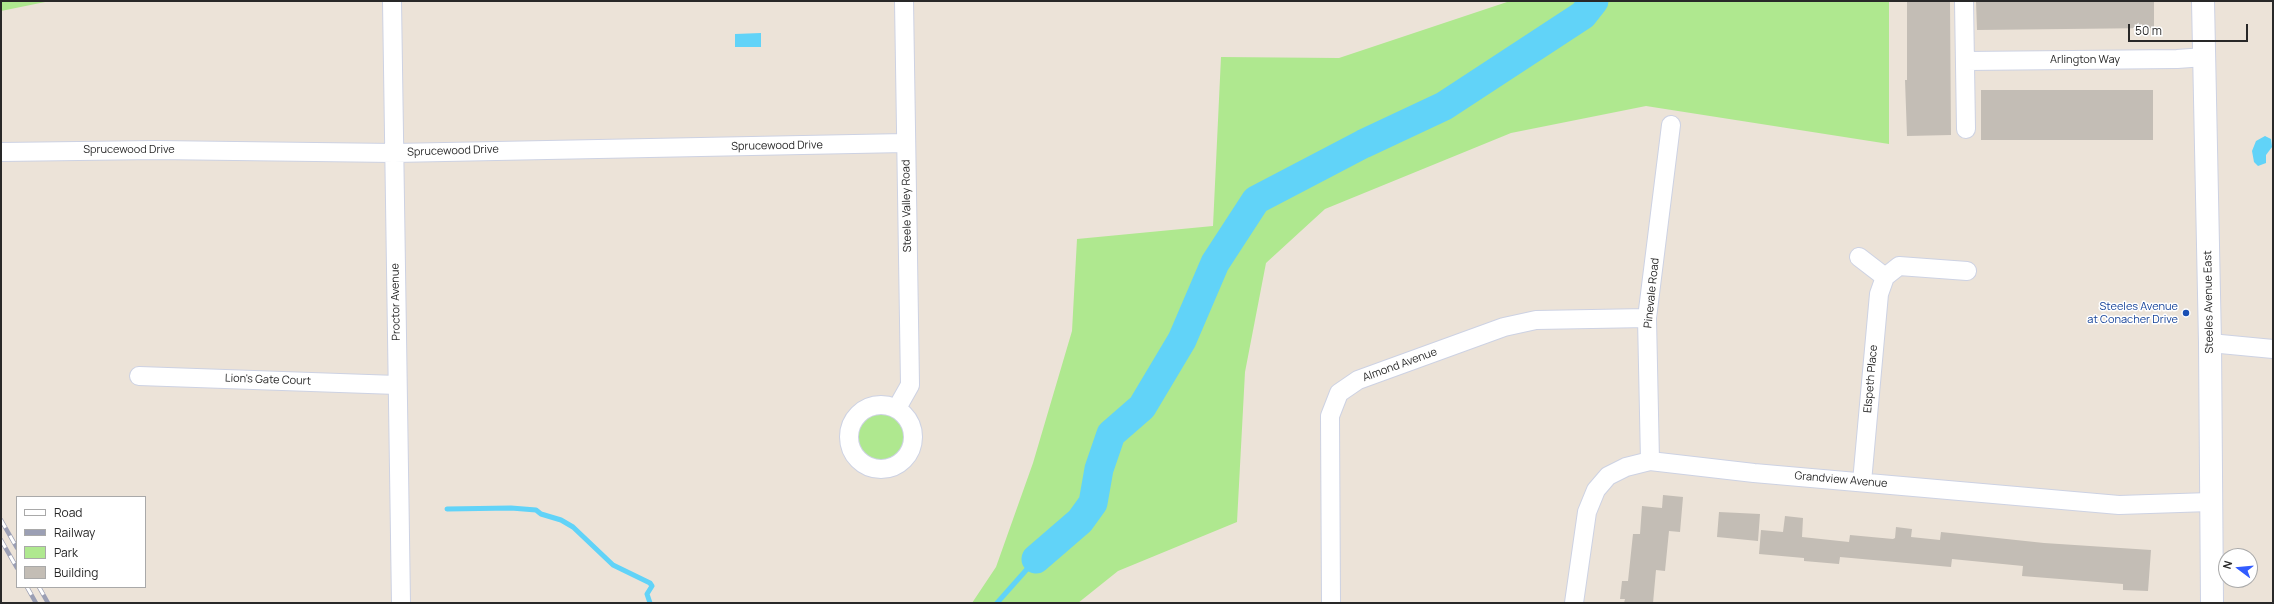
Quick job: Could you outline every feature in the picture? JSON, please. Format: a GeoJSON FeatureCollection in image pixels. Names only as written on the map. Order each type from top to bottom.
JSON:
{"type":"FeatureCollection","features":[{"type":"Feature","properties":{"kind":"main road","name":"Steeles Avenue East"},"geometry":{"type":"LineString","coordinates":[[2203,1],[2210,343],[2210,502],[2212,603]]}},
{"type":"Feature","properties":{"kind":"street","name":"Proctor Avenue"},"geometry":{"type":"LineString","coordinates":[[392,1],[401,603]]}},
{"type":"Feature","properties":{"kind":"street","name":"Steele Valley Road"},"geometry":{"type":"LineString","coordinates":[[897,408],[910,385],[905,143],[904,1]]}},
{"type":"Feature","properties":{"kind":"street"},"geometry":{"type":"LineString","coordinates":[[1964,1],[1966,129]]}},
{"type":"Feature","properties":{"kind":"street","name":"Arlington Way"},"geometry":{"type":"LineString","coordinates":[[1965,61],[2177,59],[2205,57]]}},
{"type":"Feature","properties":{"kind":"street","name":"Pinevale Road"},"geometry":{"type":"LineString","coordinates":[[1650,461],[1648,318],[1672,125]]}},
{"type":"Feature","properties":{"kind":"street","name":"Sprucewood Drive"},"geometry":{"type":"LineString","coordinates":[[1,152],[156,150],[394,153],[905,143]]}},
{"type":"Feature","properties":{"kind":"street"},"geometry":{"type":"LineString","coordinates":[[1859,257],[1885,278],[1899,266],[1967,272]]}},
{"type":"Feature","properties":{"kind":"street","name":"Elspeth Place"},"geometry":{"type":"LineString","coordinates":[[1862,482],[1879,294],[1885,278]]}},
{"type":"Feature","properties":{"kind":"street","name":"Almond Avenue"},"geometry":{"type":"LineString","coordinates":[[1331,603],[1330,416],[1339,393],[1358,380],[1504,327],[1530,321],[1648,318]]}},
{"type":"Feature","properties":{"kind":"street"},"geometry":{"type":"LineString","coordinates":[[2210,343],[2273,349]]}},
{"type":"Feature","properties":{"kind":"street","name":"Lion's Gate Court"},"geometry":{"type":"LineString","coordinates":[[139,376],[397,385]]}},
{"type":"Feature","properties":{"kind":"street","name":"Grandview Avenue"},"geometry":{"type":"LineString","coordinates":[[1574,603],[1587,512],[1596,490],[1608,476],[1626,466],[1650,461],[1754,473],[2033,499],[2119,505],[2210,502]]}},
{"type":"Feature","properties":{"kind":"green space"},"geometry":{"type":"Polygon","coordinates":[[[1,1],[50,1],[1,11],[1,1]]]}},
{"type":"Feature","properties":{"kind":"green space"},"geometry":{"type":"Polygon","coordinates":[[[1510,1],[1889,1],[1889,144],[1646,106],[1511,133],[1325,209],[1266,263],[1245,372],[1237,522],[1118,571],[1078,603],[972,603],[996,567],[1033,463],[1072,331],[1077,239],[1213,226],[1221,57],[1339,58],[1510,1]]]}},
{"type":"Feature","properties":{"kind":"green space"},"geometry":{"type":"Polygon","coordinates":[[[876,414],[886,414],[894,418],[900,424],[904,432],[904,442],[900,450],[894,456],[886,460],[876,460],[868,456],[862,450],[858,442],[858,432],[862,424],[868,418],[876,414]]]}},
{"type":"Feature","properties":{"kind":"water"},"geometry":{"type":"Polygon","coordinates":[[[761,33],[761,47],[735,47],[735,34],[761,33]]]}},
{"type":"Feature","properties":{"kind":"water"},"geometry":{"type":"Polygon","coordinates":[[[2265,136],[2271,139],[2272,147],[2266,155],[2266,163],[2258,166],[2254,162],[2252,151],[2256,141],[2265,136]]]}},
{"type":"Feature","properties":{"kind":"building"},"geometry":{"type":"Polygon","coordinates":[[[1907,1],[1950,1],[1951,135],[1907,136],[1905,80],[1907,80],[1907,1]]]}},
{"type":"Feature","properties":{"kind":"building"},"geometry":{"type":"Polygon","coordinates":[[[1976,1],[2154,1],[2154,28],[1977,30],[1976,1]]]}},
{"type":"Feature","properties":{"kind":"building"},"geometry":{"type":"Polygon","coordinates":[[[1981,90],[2153,90],[2153,140],[1981,140],[1981,90]]]}},
{"type":"Feature","properties":{"kind":"building"},"geometry":{"type":"Polygon","coordinates":[[[1663,495],[1683,497],[1680,532],[1669,531],[1665,571],[1656,570],[1653,603],[1624,603],[1625,599],[1620,599],[1622,581],[1628,581],[1633,534],[1640,534],[1642,506],[1662,508],[1663,495]]]}},
{"type":"Feature","properties":{"kind":"building"},"geometry":{"type":"Polygon","coordinates":[[[1719,512],[1760,514],[1758,541],[1717,537],[1719,512]]]}},
{"type":"Feature","properties":{"kind":"building"},"geometry":{"type":"Polygon","coordinates":[[[1785,516],[1803,518],[1802,537],[1849,542],[1850,535],[1893,539],[1895,538],[1896,527],[1912,529],[1911,537],[1940,540],[1941,532],[2044,543],[2151,550],[2148,591],[2123,590],[2123,584],[2022,576],[2023,566],[1952,559],[1951,567],[1840,557],[1839,564],[1804,561],[1804,558],[1759,554],[1761,530],[1783,532],[1785,516]]]}},
{"type":"Feature","properties":{"kind":"waterway"},"geometry":{"type":"LineString","coordinates":[[1036,559],[1080,521],[1093,503],[1099,469],[1111,434],[1142,407],[1182,340],[1215,263],[1256,200],[1363,144],[1444,106],[1583,15],[1594,1]]}},
{"type":"Feature","properties":{"kind":"waterway"},"geometry":{"type":"LineString","coordinates":[[447,509],[511,508],[536,510],[541,514],[561,520],[573,527],[613,565],[650,583],[652,586],[647,594],[650,603]]}},
{"type":"Feature","properties":{"kind":"waterway"},"geometry":{"type":"LineString","coordinates":[[997,603],[1036,559]]}},
{"type":"Feature","properties":{"kind":"railway"},"geometry":{"type":"LineString","coordinates":[[1,520],[16,546]]}},
{"type":"Feature","properties":{"kind":"railway"},"geometry":{"type":"LineString","coordinates":[[1,540],[16,566]]}},
{"type":"Feature","properties":{"kind":"railway"},"geometry":{"type":"LineString","coordinates":[[28,588],[36,603]]}},
{"type":"Feature","properties":{"kind":"railway"},"geometry":{"type":"LineString","coordinates":[[40,588],[48,603]]}},
{"type":"Feature","properties":{"kind":"place","name":"Steeles Avenue at Conacher Drive"},"geometry":{"type":"Point","coordinates":[2186,313]}}]}
